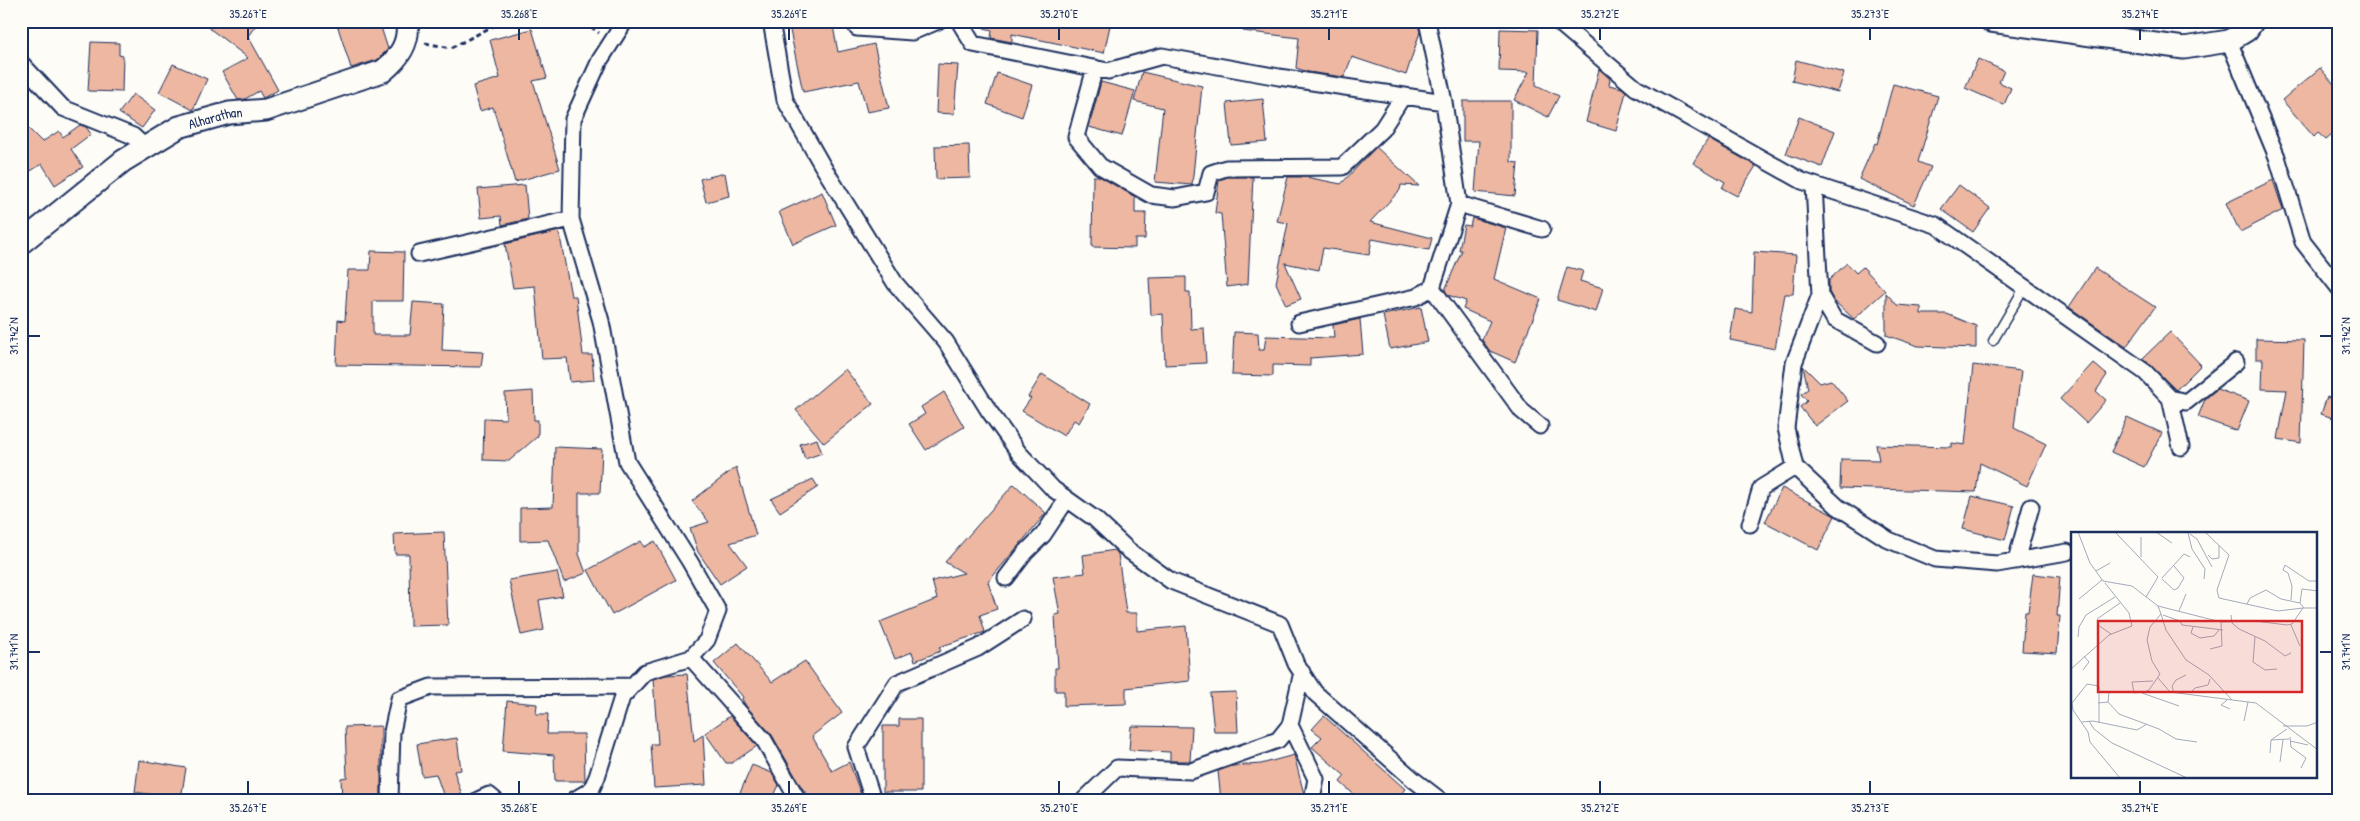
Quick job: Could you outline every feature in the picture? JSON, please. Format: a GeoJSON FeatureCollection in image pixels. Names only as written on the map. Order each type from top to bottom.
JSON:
{"type":"FeatureCollection","features":[{"type":"Feature","properties":{"kind":"street"},"geometry":{"type":"LineString","coordinates":[[574,800],[591,790],[598,777],[622,697],[645,672],[691,658],[708,640],[718,611],[690,562],[627,462],[601,321],[571,219],[573,119],[600,60],[624,21]]}},
{"type":"Feature","properties":{"kind":"street"},"geometry":{"type":"LineString","coordinates":[[771,21],[784,100],[894,283],[946,342],[989,412],[1014,446],[1053,489],[1094,519],[1128,550],[1171,581],[1280,624],[1302,672],[1315,693],[1440,800]]}},
{"type":"Feature","properties":{"kind":"street"},"geometry":{"type":"LineString","coordinates":[[858,28],[912,32],[938,21]]}},
{"type":"Feature","properties":{"kind":"street"},"geometry":{"type":"LineString","coordinates":[[959,21],[973,44],[1108,71],[1162,56],[1279,78],[1444,102]]}},
{"type":"Feature","properties":{"kind":"street"},"geometry":{"type":"LineString","coordinates":[[1299,323],[1416,297],[1432,288],[1459,204],[1444,102],[1427,21]]}},
{"type":"Feature","properties":{"kind":"street"},"geometry":{"type":"LineString","coordinates":[[1556,21],[1636,88],[1802,181],[1936,225],[2145,372],[2170,398],[2181,447]]}},
{"type":"Feature","properties":{"kind":"street"},"geometry":{"type":"LineString","coordinates":[[1991,21],[2184,48],[2229,41],[2247,30],[2253,21]]}},
{"type":"Feature","properties":{"kind":"street","name":"Alharathan"},"geometry":{"type":"LineString","coordinates":[[21,242],[123,161],[179,127],[229,113],[266,110],[383,71],[398,58],[406,31]]}},
{"type":"Feature","properties":{"kind":"street"},"geometry":{"type":"LineString","coordinates":[[2229,41],[2277,157],[2303,242],[2339,288]]}},
{"type":"Feature","properties":{"kind":"street"},"geometry":{"type":"LineString","coordinates":[[21,63],[63,108],[133,136],[145,147]]}},
{"type":"Feature","properties":{"kind":"street"},"geometry":{"type":"LineString","coordinates":[[1094,68],[1076,137],[1100,166],[1151,195],[1175,198],[1206,192],[1211,173],[1226,168],[1342,167],[1382,129],[1403,96]]}},
{"type":"Feature","properties":{"kind":"street"},"geometry":{"type":"LineString","coordinates":[[1814,185],[1820,295],[1794,363],[1786,428],[1795,466],[1838,507],[1889,540],[1935,558],[1997,564],[2068,552]]}},
{"type":"Feature","properties":{"kind":"street"},"geometry":{"type":"LineString","coordinates":[[1459,204],[1542,229]]}},
{"type":"Feature","properties":{"kind":"street"},"geometry":{"type":"LineString","coordinates":[[418,254],[571,219]]}},
{"type":"Feature","properties":{"kind":"street"},"geometry":{"type":"LineString","coordinates":[[1432,288],[1522,410],[1540,426]]}},
{"type":"Feature","properties":{"kind":"street"},"geometry":{"type":"LineString","coordinates":[[1820,295],[1834,320],[1877,342]]}},
{"type":"Feature","properties":{"kind":"street"},"geometry":{"type":"LineString","coordinates":[[2170,398],[2186,402],[2236,362]]}},
{"type":"Feature","properties":{"kind":"street"},"geometry":{"type":"LineString","coordinates":[[1750,524],[1761,488],[1795,466]]}},
{"type":"Feature","properties":{"kind":"street"},"geometry":{"type":"LineString","coordinates":[[1006,578],[1025,552],[1043,535],[1067,499]]}},
{"type":"Feature","properties":{"kind":"street"},"geometry":{"type":"LineString","coordinates":[[2016,561],[2031,507]]}},
{"type":"Feature","properties":{"kind":"street"},"geometry":{"type":"LineString","coordinates":[[873,800],[856,747],[898,684],[978,648],[1023,619]]}},
{"type":"Feature","properties":{"kind":"street"},"geometry":{"type":"LineString","coordinates":[[691,658],[764,740],[798,800]]}},
{"type":"Feature","properties":{"kind":"street"},"geometry":{"type":"LineString","coordinates":[[1084,800],[1117,768],[1191,771],[1278,740],[1290,725],[1302,672]]}},
{"type":"Feature","properties":{"kind":"street"},"geometry":{"type":"LineString","coordinates":[[390,800],[392,732],[398,699],[431,687],[632,686]]}},
{"type":"Feature","properties":{"kind":"street"},"geometry":{"type":"LineString","coordinates":[[1290,725],[1316,779],[1312,800]]}},
{"type":"Feature","properties":{"kind":"street"},"geometry":{"type":"LineString","coordinates":[[478,800],[488,795],[495,800]]}},
{"type":"Feature","properties":{"kind":"lane"},"geometry":{"type":"LineString","coordinates":[[1993,341],[2024,288]]}},
{"type":"Feature","properties":{"kind":"path"},"geometry":{"type":"LineString","coordinates":[[406,31],[451,48],[502,21]]}},
{"type":"Feature","properties":{"kind":"building"},"geometry":{"type":"Polygon","coordinates":[[[200,21],[259,21],[248,36],[278,90],[263,98],[259,91],[245,99],[238,100],[222,72],[248,58],[200,21]]]}},
{"type":"Feature","properties":{"kind":"building"},"geometry":{"type":"Polygon","coordinates":[[[336,21],[379,21],[388,49],[377,60],[351,68],[336,21]]]}},
{"type":"Feature","properties":{"kind":"building"},"geometry":{"type":"Polygon","coordinates":[[[788,21],[832,21],[838,52],[874,44],[889,108],[867,112],[859,81],[803,92],[788,21]]]}},
{"type":"Feature","properties":{"kind":"building"},"geometry":{"type":"Polygon","coordinates":[[[985,21],[1111,21],[1104,53],[1012,34],[1012,42],[991,38],[992,30],[984,28],[985,21]]]}},
{"type":"Feature","properties":{"kind":"building"},"geometry":{"type":"Polygon","coordinates":[[[1244,21],[1406,21],[1418,25],[1420,32],[1406,75],[1352,57],[1344,77],[1308,72],[1296,68],[1299,38],[1243,31],[1244,21]]]}},
{"type":"Feature","properties":{"kind":"building"},"geometry":{"type":"Polygon","coordinates":[[[532,29],[547,78],[533,81],[560,169],[515,182],[493,107],[480,111],[473,86],[500,78],[490,40],[532,29]]]}},
{"type":"Feature","properties":{"kind":"building"},"geometry":{"type":"Polygon","coordinates":[[[1500,29],[1538,30],[1536,85],[1559,96],[1548,117],[1514,100],[1529,72],[1499,71],[1500,29]]]}},
{"type":"Feature","properties":{"kind":"building"},"geometry":{"type":"Polygon","coordinates":[[[91,42],[119,43],[119,55],[123,56],[122,92],[88,91],[91,42]]]}},
{"type":"Feature","properties":{"kind":"building"},"geometry":{"type":"Polygon","coordinates":[[[1978,59],[2004,71],[1999,82],[2011,88],[2004,105],[1965,88],[1978,59]]]}},
{"type":"Feature","properties":{"kind":"building"},"geometry":{"type":"Polygon","coordinates":[[[1796,60],[1844,73],[1838,92],[1792,81],[1796,60]]]}},
{"type":"Feature","properties":{"kind":"building"},"geometry":{"type":"Polygon","coordinates":[[[173,64],[207,79],[193,110],[159,92],[173,64]]]}},
{"type":"Feature","properties":{"kind":"building"},"geometry":{"type":"Polygon","coordinates":[[[938,64],[958,65],[954,114],[936,113],[938,64]]]}},
{"type":"Feature","properties":{"kind":"building"},"geometry":{"type":"Polygon","coordinates":[[[2320,68],[2339,90],[2339,129],[2326,140],[2318,133],[2314,137],[2282,100],[2320,68]]]}},
{"type":"Feature","properties":{"kind":"building"},"geometry":{"type":"Polygon","coordinates":[[[1599,69],[1610,79],[1609,85],[1622,88],[1626,92],[1616,131],[1586,122],[1599,69]]]}},
{"type":"Feature","properties":{"kind":"building"},"geometry":{"type":"Polygon","coordinates":[[[1142,72],[1202,86],[1192,185],[1155,182],[1163,108],[1134,101],[1142,72]]]}},
{"type":"Feature","properties":{"kind":"building"},"geometry":{"type":"Polygon","coordinates":[[[997,73],[1032,85],[1022,117],[987,104],[997,73]]]}},
{"type":"Feature","properties":{"kind":"building"},"geometry":{"type":"Polygon","coordinates":[[[1101,82],[1135,91],[1122,136],[1089,127],[1101,82]]]}},
{"type":"Feature","properties":{"kind":"building"},"geometry":{"type":"Polygon","coordinates":[[[1893,84],[1938,96],[1918,162],[1931,167],[1914,205],[1859,179],[1875,143],[1877,144],[1893,84]]]}},
{"type":"Feature","properties":{"kind":"building"},"geometry":{"type":"Polygon","coordinates":[[[133,94],[155,110],[142,128],[119,113],[133,94]]]}},
{"type":"Feature","properties":{"kind":"building"},"geometry":{"type":"Polygon","coordinates":[[[1263,99],[1267,142],[1231,145],[1227,103],[1263,99]]]}},
{"type":"Feature","properties":{"kind":"building"},"geometry":{"type":"Polygon","coordinates":[[[1463,101],[1511,101],[1511,162],[1518,163],[1515,196],[1475,192],[1479,141],[1463,141],[1463,101]]]}},
{"type":"Feature","properties":{"kind":"building"},"geometry":{"type":"Polygon","coordinates":[[[1799,117],[1835,131],[1822,167],[1786,154],[1799,117]]]}},
{"type":"Feature","properties":{"kind":"building"},"geometry":{"type":"Polygon","coordinates":[[[21,121],[42,142],[59,131],[63,137],[80,125],[86,127],[91,134],[71,149],[83,167],[55,185],[42,164],[29,172],[21,160],[21,121]]]}},
{"type":"Feature","properties":{"kind":"building"},"geometry":{"type":"Polygon","coordinates":[[[1708,139],[1756,166],[1737,196],[1722,188],[1725,182],[1693,163],[1708,139]]]}},
{"type":"Feature","properties":{"kind":"building"},"geometry":{"type":"Polygon","coordinates":[[[969,145],[970,178],[936,179],[935,146],[969,145]]]}},
{"type":"Feature","properties":{"kind":"building"},"geometry":{"type":"Polygon","coordinates":[[[1376,147],[1419,186],[1401,185],[1400,190],[1370,222],[1432,238],[1429,250],[1372,239],[1369,255],[1323,248],[1319,270],[1285,263],[1301,299],[1286,305],[1276,283],[1288,223],[1277,221],[1288,177],[1306,177],[1341,184],[1376,147]]]}},
{"type":"Feature","properties":{"kind":"building"},"geometry":{"type":"Polygon","coordinates":[[[725,173],[729,196],[706,202],[700,179],[725,173]]]}},
{"type":"Feature","properties":{"kind":"building"},"geometry":{"type":"Polygon","coordinates":[[[1093,176],[1099,176],[1135,197],[1135,213],[1146,213],[1145,239],[1135,239],[1135,248],[1092,247],[1093,176]]]}},
{"type":"Feature","properties":{"kind":"building"},"geometry":{"type":"Polygon","coordinates":[[[1228,177],[1253,177],[1248,284],[1227,287],[1221,214],[1215,213],[1219,180],[1228,177]]]}},
{"type":"Feature","properties":{"kind":"building"},"geometry":{"type":"Polygon","coordinates":[[[2273,180],[2283,210],[2240,232],[2226,203],[2273,180]]]}},
{"type":"Feature","properties":{"kind":"building"},"geometry":{"type":"Polygon","coordinates":[[[525,185],[528,219],[502,225],[501,216],[481,218],[478,189],[525,185]]]}},
{"type":"Feature","properties":{"kind":"building"},"geometry":{"type":"Polygon","coordinates":[[[1959,185],[1990,208],[1973,232],[1941,209],[1959,185]]]}},
{"type":"Feature","properties":{"kind":"building"},"geometry":{"type":"Polygon","coordinates":[[[822,192],[836,225],[793,244],[779,212],[822,192]]]}},
{"type":"Feature","properties":{"kind":"building"},"geometry":{"type":"Polygon","coordinates":[[[1472,218],[1506,228],[1494,279],[1541,299],[1515,362],[1490,351],[1482,340],[1490,321],[1463,309],[1466,301],[1448,295],[1445,290],[1462,250],[1459,250],[1464,225],[1470,226],[1472,218]]]}},
{"type":"Feature","properties":{"kind":"building"},"geometry":{"type":"Polygon","coordinates":[[[559,231],[571,296],[576,296],[583,355],[592,355],[594,380],[570,382],[567,358],[542,359],[535,286],[513,288],[505,244],[559,231]]]}},
{"type":"Feature","properties":{"kind":"building"},"geometry":{"type":"Polygon","coordinates":[[[371,251],[404,252],[403,301],[373,301],[373,335],[410,335],[413,302],[444,304],[442,350],[483,352],[481,367],[336,365],[338,320],[345,321],[348,270],[370,270],[371,251]]]}},
{"type":"Feature","properties":{"kind":"building"},"geometry":{"type":"Polygon","coordinates":[[[1754,252],[1796,255],[1793,294],[1785,294],[1775,349],[1730,340],[1735,309],[1752,312],[1754,252]]]}},
{"type":"Feature","properties":{"kind":"building"},"geometry":{"type":"Polygon","coordinates":[[[1847,263],[1856,273],[1863,267],[1885,291],[1854,319],[1834,301],[1829,292],[1829,280],[1847,263]]]}},
{"type":"Feature","properties":{"kind":"building"},"geometry":{"type":"Polygon","coordinates":[[[1567,267],[1583,271],[1580,281],[1603,288],[1596,312],[1557,300],[1567,267]]]}},
{"type":"Feature","properties":{"kind":"building"},"geometry":{"type":"Polygon","coordinates":[[[2095,268],[2155,307],[2126,347],[2069,307],[2095,268]]]}},
{"type":"Feature","properties":{"kind":"building"},"geometry":{"type":"Polygon","coordinates":[[[1186,277],[1186,292],[1190,292],[1191,329],[1204,328],[1206,363],[1165,365],[1163,314],[1151,315],[1149,278],[1186,277]]]}},
{"type":"Feature","properties":{"kind":"building"},"geometry":{"type":"Polygon","coordinates":[[[1886,293],[1897,305],[1921,307],[1921,314],[1947,314],[1976,326],[1976,348],[1918,346],[1886,335],[1886,293]]]}},
{"type":"Feature","properties":{"kind":"building"},"geometry":{"type":"Polygon","coordinates":[[[1421,307],[1428,342],[1390,349],[1383,315],[1421,307]]]}},
{"type":"Feature","properties":{"kind":"building"},"geometry":{"type":"Polygon","coordinates":[[[1360,319],[1363,354],[1310,358],[1310,366],[1273,365],[1273,376],[1232,375],[1234,332],[1258,333],[1259,350],[1264,350],[1266,336],[1334,338],[1333,325],[1360,319]]]}},
{"type":"Feature","properties":{"kind":"building"},"geometry":{"type":"Polygon","coordinates":[[[2170,332],[2201,365],[2176,390],[2143,358],[2170,332]]]}},
{"type":"Feature","properties":{"kind":"building"},"geometry":{"type":"Polygon","coordinates":[[[2256,339],[2304,340],[2301,443],[2278,439],[2287,390],[2262,389],[2263,359],[2256,359],[2256,339]]]}},
{"type":"Feature","properties":{"kind":"building"},"geometry":{"type":"Polygon","coordinates":[[[2093,363],[2107,375],[2096,391],[2106,400],[2086,423],[2060,399],[2093,363]]]}},
{"type":"Feature","properties":{"kind":"building"},"geometry":{"type":"Polygon","coordinates":[[[1973,365],[2021,371],[2014,428],[2046,444],[2027,486],[1980,463],[1976,492],[1840,488],[1841,459],[1879,460],[1876,445],[1951,447],[1952,443],[1965,445],[1973,365]]]}},
{"type":"Feature","properties":{"kind":"building"},"geometry":{"type":"Polygon","coordinates":[[[1803,366],[1820,383],[1831,380],[1848,401],[1815,426],[1800,407],[1807,401],[1801,394],[1808,389],[1803,366]]]}},
{"type":"Feature","properties":{"kind":"building"},"geometry":{"type":"Polygon","coordinates":[[[845,369],[873,404],[824,443],[796,410],[845,369]]]}},
{"type":"Feature","properties":{"kind":"building"},"geometry":{"type":"Polygon","coordinates":[[[1042,374],[1090,404],[1079,423],[1074,420],[1064,436],[1022,411],[1031,398],[1028,397],[1042,374]]]}},
{"type":"Feature","properties":{"kind":"building"},"geometry":{"type":"Polygon","coordinates":[[[2217,389],[2249,401],[2237,431],[2198,417],[2205,399],[2217,389]]]}},
{"type":"Feature","properties":{"kind":"building"},"geometry":{"type":"Polygon","coordinates":[[[533,391],[534,420],[538,420],[538,436],[509,461],[483,460],[484,418],[506,419],[505,393],[533,391]]]}},
{"type":"Feature","properties":{"kind":"building"},"geometry":{"type":"Polygon","coordinates":[[[944,392],[964,427],[926,450],[909,424],[925,414],[921,407],[944,392]]]}},
{"type":"Feature","properties":{"kind":"building"},"geometry":{"type":"Polygon","coordinates":[[[2327,397],[2339,401],[2336,419],[2321,414],[2327,397]]]}},
{"type":"Feature","properties":{"kind":"building"},"geometry":{"type":"Polygon","coordinates":[[[2127,417],[2162,433],[2144,467],[2111,452],[2127,417]]]}},
{"type":"Feature","properties":{"kind":"building"},"geometry":{"type":"Polygon","coordinates":[[[817,439],[822,453],[805,459],[800,444],[817,439]]]}},
{"type":"Feature","properties":{"kind":"building"},"geometry":{"type":"Polygon","coordinates":[[[555,447],[602,449],[600,493],[579,493],[579,554],[586,573],[564,582],[548,540],[520,541],[520,508],[553,507],[555,447]]]}},
{"type":"Feature","properties":{"kind":"building"},"geometry":{"type":"Polygon","coordinates":[[[736,467],[756,535],[730,543],[747,566],[720,584],[698,552],[690,528],[709,522],[692,501],[736,467]]]}},
{"type":"Feature","properties":{"kind":"building"},"geometry":{"type":"Polygon","coordinates":[[[813,479],[818,487],[780,512],[771,499],[813,479]]]}},
{"type":"Feature","properties":{"kind":"building"},"geometry":{"type":"Polygon","coordinates":[[[1014,484],[1046,513],[988,582],[997,609],[980,615],[985,632],[939,647],[941,651],[915,661],[912,652],[895,659],[880,622],[937,599],[932,581],[964,573],[945,562],[1014,484]]]}},
{"type":"Feature","properties":{"kind":"building"},"geometry":{"type":"Polygon","coordinates":[[[1782,488],[1835,516],[1818,550],[1765,522],[1782,488]]]}},
{"type":"Feature","properties":{"kind":"building"},"geometry":{"type":"Polygon","coordinates":[[[1972,496],[2014,506],[2005,540],[1963,529],[1972,496]]]}},
{"type":"Feature","properties":{"kind":"building"},"geometry":{"type":"Polygon","coordinates":[[[444,532],[448,625],[410,626],[409,554],[395,554],[394,534],[444,532]]]}},
{"type":"Feature","properties":{"kind":"building"},"geometry":{"type":"Polygon","coordinates":[[[641,541],[644,547],[655,541],[676,580],[612,615],[588,570],[641,541]]]}},
{"type":"Feature","properties":{"kind":"building"},"geometry":{"type":"Polygon","coordinates":[[[1115,550],[1118,554],[1126,613],[1137,613],[1137,631],[1186,626],[1190,681],[1126,688],[1126,704],[1064,706],[1064,691],[1055,691],[1055,668],[1058,668],[1055,615],[1060,614],[1053,577],[1085,573],[1083,555],[1115,550]]]}},
{"type":"Feature","properties":{"kind":"building"},"geometry":{"type":"Polygon","coordinates":[[[557,572],[563,596],[539,600],[544,630],[521,635],[509,580],[557,572]]]}},
{"type":"Feature","properties":{"kind":"building"},"geometry":{"type":"Polygon","coordinates":[[[2033,574],[2060,577],[2057,616],[2060,616],[2057,653],[2022,651],[2025,612],[2028,612],[2033,574]]]}},
{"type":"Feature","properties":{"kind":"building"},"geometry":{"type":"Polygon","coordinates":[[[738,643],[772,682],[805,661],[842,713],[812,736],[832,771],[849,762],[863,800],[812,800],[802,788],[772,735],[746,706],[742,699],[743,697],[714,663],[738,643]]]}},
{"type":"Feature","properties":{"kind":"building"},"geometry":{"type":"Polygon","coordinates":[[[687,674],[694,741],[703,735],[706,785],[654,788],[651,744],[658,744],[653,679],[666,675],[687,674]]]}},
{"type":"Feature","properties":{"kind":"building"},"geometry":{"type":"Polygon","coordinates":[[[1236,692],[1238,732],[1214,732],[1210,693],[1236,692]]]}},
{"type":"Feature","properties":{"kind":"building"},"geometry":{"type":"Polygon","coordinates":[[[507,701],[537,704],[536,714],[548,714],[547,734],[584,734],[585,781],[555,781],[554,755],[503,751],[507,701]]]}},
{"type":"Feature","properties":{"kind":"building"},"geometry":{"type":"Polygon","coordinates":[[[730,716],[757,746],[732,763],[726,763],[705,733],[730,716]]]}},
{"type":"Feature","properties":{"kind":"building"},"geometry":{"type":"Polygon","coordinates":[[[1324,716],[1405,789],[1396,800],[1360,800],[1340,782],[1345,776],[1312,747],[1322,737],[1312,729],[1324,716]]]}},
{"type":"Feature","properties":{"kind":"building"},"geometry":{"type":"Polygon","coordinates":[[[899,719],[921,719],[921,792],[883,792],[883,726],[899,726],[899,719]]]}},
{"type":"Feature","properties":{"kind":"building"},"geometry":{"type":"Polygon","coordinates":[[[381,726],[381,800],[342,800],[341,778],[347,777],[345,727],[381,726]]]}},
{"type":"Feature","properties":{"kind":"building"},"geometry":{"type":"Polygon","coordinates":[[[1131,726],[1192,727],[1190,761],[1170,761],[1170,752],[1129,750],[1131,726]]]}},
{"type":"Feature","properties":{"kind":"building"},"geometry":{"type":"Polygon","coordinates":[[[457,738],[461,770],[454,771],[462,795],[445,800],[436,774],[422,776],[417,744],[457,738]]]}},
{"type":"Feature","properties":{"kind":"building"},"geometry":{"type":"Polygon","coordinates":[[[1294,755],[1304,794],[1282,800],[1221,800],[1218,771],[1232,766],[1261,764],[1294,755]]]}},
{"type":"Feature","properties":{"kind":"building"},"geometry":{"type":"Polygon","coordinates":[[[139,760],[186,768],[181,799],[135,792],[139,760]]]}},
{"type":"Feature","properties":{"kind":"building"},"geometry":{"type":"Polygon","coordinates":[[[752,765],[772,773],[779,785],[772,800],[737,800],[752,765]]]}}]}
